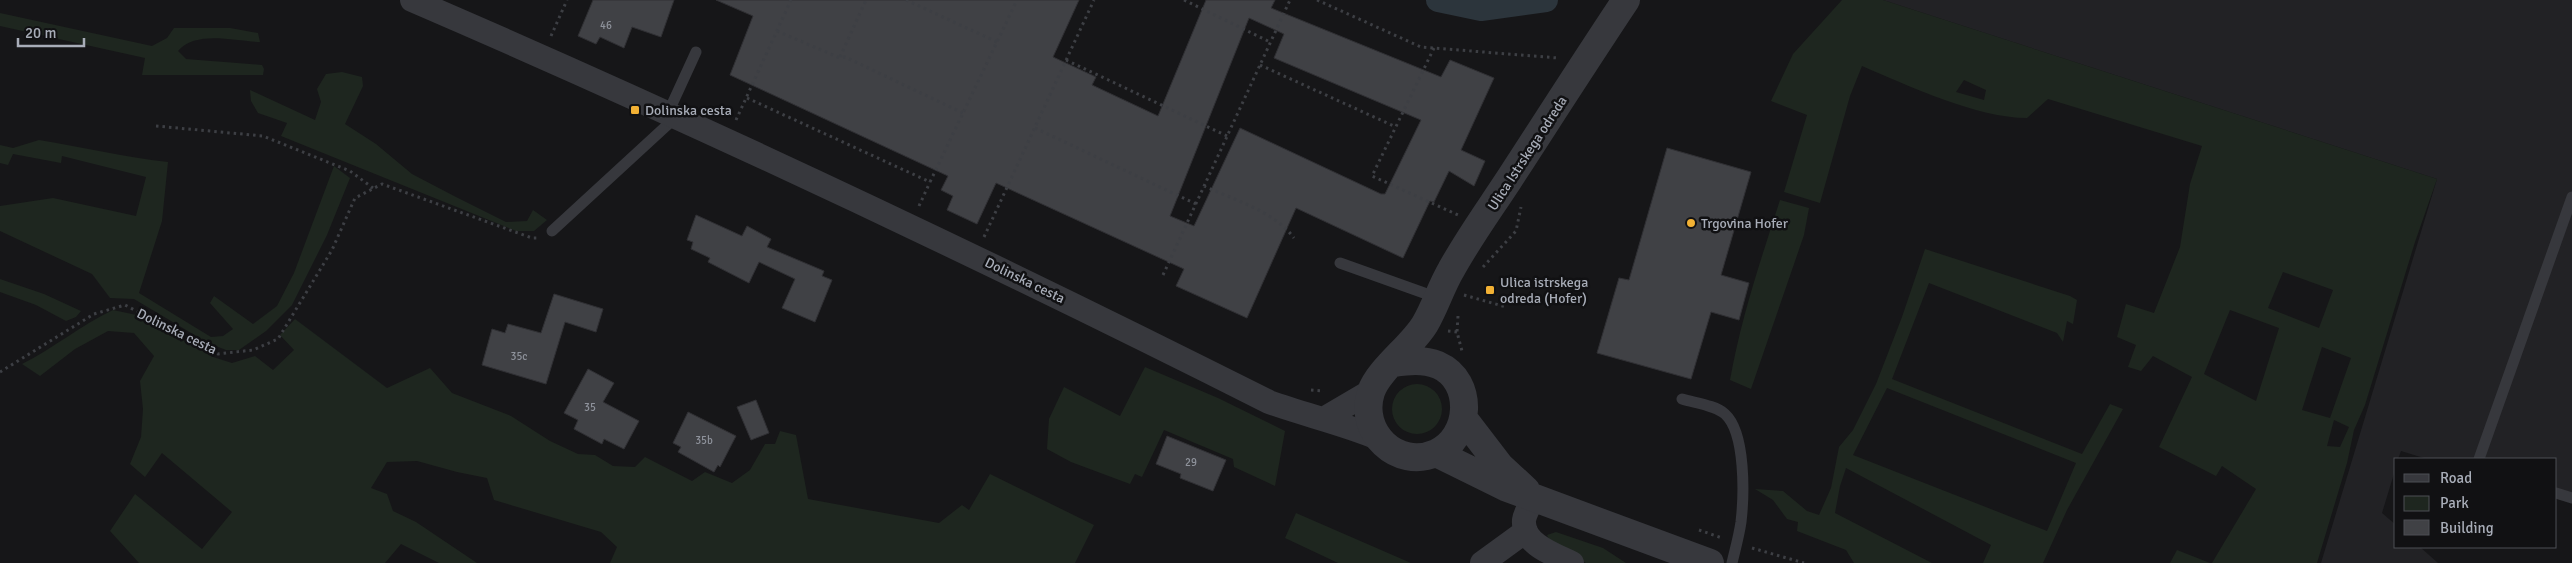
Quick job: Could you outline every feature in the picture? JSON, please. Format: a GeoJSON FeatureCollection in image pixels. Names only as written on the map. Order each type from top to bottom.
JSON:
{"type":"FeatureCollection","features":[{"type":"Feature","properties":{"kind":"street","name":"Dolinska cesta"},"geometry":{"type":"LineString","coordinates":[[412,0],[672,115],[968,252],[1269,402],[1297,412],[1326,418],[1378,438]]}},
{"type":"Feature","properties":{"kind":"street","name":"Ulica Istrskega odreda"},"geometry":{"type":"LineString","coordinates":[[1438,298],[1450,270],[1626,0]]}},
{"type":"Feature","properties":{"kind":"street"},"geometry":{"type":"LineString","coordinates":[[1326,418],[1371,391],[1424,325],[1438,298]]}},
{"type":"Feature","properties":{"kind":"street"},"geometry":{"type":"LineString","coordinates":[[1438,298],[1439,366]]}},
{"type":"Feature","properties":{"kind":"street"},"geometry":{"type":"LineString","coordinates":[[1371,391],[1368,407],[1370,424],[1378,438],[1390,450],[1405,456],[1422,457],[1436,453],[1454,439],[1464,419],[1464,404],[1460,389],[1452,376],[1439,366],[1426,362],[1393,363]]}},
{"type":"Feature","properties":{"kind":"street"},"geometry":{"type":"LineString","coordinates":[[1464,419],[1500,466],[1534,498]]}},
{"type":"Feature","properties":{"kind":"street"},"geometry":{"type":"LineString","coordinates":[[1436,453],[1489,480],[1710,563]]}},
{"type":"Feature","properties":{"kind":"street"},"geometry":{"type":"LineString","coordinates":[[1534,498],[1524,521],[1539,547],[1572,563]]}},
{"type":"Feature","properties":{"kind":"street"},"geometry":{"type":"LineString","coordinates":[[1482,563],[1539,547]]}},
{"type":"Feature","properties":{"kind":"lane"},"geometry":{"type":"LineString","coordinates":[[552,231],[672,115],[696,52]]}},
{"type":"Feature","properties":{"kind":"lane"},"geometry":{"type":"LineString","coordinates":[[2480,458],[2572,197]]}},
{"type":"Feature","properties":{"kind":"lane"},"geometry":{"type":"LineString","coordinates":[[1340,263],[1438,298]]}},
{"type":"Feature","properties":{"kind":"lane"},"geometry":{"type":"LineString","coordinates":[[1682,399],[1725,414],[1732,423],[1737,436],[1743,483],[1741,523],[1732,563]]}},
{"type":"Feature","properties":{"kind":"lane"},"geometry":{"type":"LineString","coordinates":[[2557,494],[2572,498]]}},
{"type":"Feature","properties":{"kind":"path"},"geometry":{"type":"LineString","coordinates":[[550,39],[568,0]]}},
{"type":"Feature","properties":{"kind":"path"},"geometry":{"type":"LineString","coordinates":[[734,123],[791,0]]}},
{"type":"Feature","properties":{"kind":"path"},"geometry":{"type":"LineString","coordinates":[[840,58],[866,0]]}},
{"type":"Feature","properties":{"kind":"path"},"geometry":{"type":"LineString","coordinates":[[906,0],[997,42]]}},
{"type":"Feature","properties":{"kind":"path"},"geometry":{"type":"LineString","coordinates":[[918,210],[1017,0]]}},
{"type":"Feature","properties":{"kind":"path"},"geometry":{"type":"LineString","coordinates":[[983,240],[1094,0]]}},
{"type":"Feature","properties":{"kind":"path"},"geometry":{"type":"LineString","coordinates":[[1184,0],[1268,40]]}},
{"type":"Feature","properties":{"kind":"path"},"geometry":{"type":"LineString","coordinates":[[1163,275],[1290,0]]}},
{"type":"Feature","properties":{"kind":"path"},"geometry":{"type":"LineString","coordinates":[[1317,0],[1421,47],[1587,60]]}},
{"type":"Feature","properties":{"kind":"path"},"geometry":{"type":"LineString","coordinates":[[777,32],[840,58],[845,56],[963,113]]}},
{"type":"Feature","properties":{"kind":"path"},"geometry":{"type":"LineString","coordinates":[[1434,48],[1372,176],[1480,226]]}},
{"type":"Feature","properties":{"kind":"path"},"geometry":{"type":"LineString","coordinates":[[1066,60],[1227,136]]}},
{"type":"Feature","properties":{"kind":"path"},"geometry":{"type":"LineString","coordinates":[[1260,65],[1396,127]]}},
{"type":"Feature","properties":{"kind":"path"},"geometry":{"type":"LineString","coordinates":[[747,98],[930,182]]}},
{"type":"Feature","properties":{"kind":"path"},"geometry":{"type":"LineString","coordinates":[[156,126],[263,136],[350,171],[374,188],[382,184],[532,238],[542,238],[552,231]]}},
{"type":"Feature","properties":{"kind":"path"},"geometry":{"type":"LineString","coordinates":[[1035,128],[1196,204]]}},
{"type":"Feature","properties":{"kind":"path"},"geometry":{"type":"LineString","coordinates":[[1204,186],[1272,217],[1288,230],[1294,238]]}},
{"type":"Feature","properties":{"kind":"path","name":"Dolinska cesta"},"geometry":{"type":"LineString","coordinates":[[0,372],[94,314],[125,305],[218,354],[253,350],[278,339],[332,250],[355,198],[374,188]]}},
{"type":"Feature","properties":{"kind":"path"},"geometry":{"type":"LineString","coordinates":[[1438,298],[1506,307]]}},
{"type":"Feature","properties":{"kind":"path"},"geometry":{"type":"LineString","coordinates":[[1457,332],[1465,357]]}},
{"type":"Feature","properties":{"kind":"path"},"geometry":{"type":"LineString","coordinates":[[1307,390],[1322,391],[1330,389]]}},
{"type":"Feature","properties":{"kind":"path"},"geometry":{"type":"LineString","coordinates":[[1695,529],[1804,563]]}},
{"type":"Feature","properties":{"kind":"shaded area"},"geometry":{"type":"Polygon","coordinates":[[[1883,0],[2572,0],[2572,503],[2557,498],[2557,458],[2424,458],[2401,451],[2398,458],[2394,458],[2394,474],[2382,513],[2394,523],[2394,548],[2421,548],[2438,563],[2321,563],[2437,179],[1883,0]]]}},
{"type":"Feature","properties":{"kind":"green space"},"geometry":{"type":"Polygon","coordinates":[[[1842,0],[1883,0],[2437,179],[2415,242],[2365,405],[2354,430],[2347,463],[2317,563],[2212,563],[2256,489],[2222,466],[2216,476],[2159,447],[2192,377],[2153,356],[2141,371],[2128,367],[2136,345],[2117,337],[2126,304],[2154,313],[2180,247],[2190,184],[2202,146],[2048,99],[2027,118],[1987,113],[1943,100],[1862,66],[1850,96],[1820,203],[1784,192],[1807,115],[1771,101],[1793,54],[1842,0]],[[1964,80],[1956,92],[1984,100],[1986,90],[1964,80]],[[2283,272],[2268,308],[2319,328],[2333,290],[2283,272]],[[2230,310],[2204,374],[2256,401],[2279,328],[2230,310]],[[2322,347],[2302,410],[2330,418],[2351,358],[2322,347]],[[2334,420],[2327,446],[2340,447],[2349,427],[2334,420]]]}},
{"type":"Feature","properties":{"kind":"green space"},"geometry":{"type":"Polygon","coordinates":[[[0,13],[152,46],[167,38],[174,28],[230,28],[258,33],[260,42],[216,38],[205,39],[186,45],[178,51],[186,59],[262,65],[264,69],[263,75],[142,75],[145,58],[0,26],[0,13]]]}},
{"type":"Feature","properties":{"kind":"green space"},"geometry":{"type":"Polygon","coordinates":[[[342,72],[362,77],[363,86],[345,124],[376,144],[412,174],[506,222],[527,221],[533,210],[547,220],[534,231],[516,231],[281,136],[287,123],[258,113],[251,101],[250,90],[315,120],[321,102],[317,89],[326,74],[342,72]]]}},
{"type":"Feature","properties":{"kind":"green space"},"geometry":{"type":"Polygon","coordinates":[[[39,140],[168,162],[162,221],[139,293],[211,337],[223,336],[233,329],[210,303],[214,296],[253,324],[277,306],[294,273],[334,166],[350,178],[327,235],[292,305],[266,331],[239,350],[226,350],[208,343],[134,299],[110,298],[92,274],[0,231],[0,206],[53,198],[136,216],[146,177],[62,156],[61,163],[13,154],[8,165],[0,163],[0,145],[13,148],[39,140]]]}},
{"type":"Feature","properties":{"kind":"green space"},"geometry":{"type":"Polygon","coordinates":[[[1780,200],[1809,208],[1804,235],[1751,389],[1730,380],[1746,311],[1780,200]]]}},
{"type":"Feature","properties":{"kind":"green space"},"geometry":{"type":"Polygon","coordinates":[[[1925,249],[2070,296],[2077,300],[2073,324],[2067,321],[2063,342],[2057,333],[1929,283],[1892,379],[2082,454],[2110,404],[2123,409],[2067,510],[2043,563],[1983,563],[1991,545],[1846,468],[1840,486],[1835,513],[1932,563],[1854,563],[1846,550],[1797,531],[1798,522],[1787,519],[1773,500],[1755,489],[1783,491],[1807,511],[1819,515],[1831,488],[1839,447],[1853,430],[1876,384],[1902,317],[1925,249]],[[1887,388],[1853,455],[2047,531],[2076,463],[1887,388]]]}},
{"type":"Feature","properties":{"kind":"green space"},"geometry":{"type":"Polygon","coordinates":[[[0,279],[44,294],[81,311],[76,317],[66,321],[36,305],[0,292],[0,279]]]}},
{"type":"Feature","properties":{"kind":"green space"},"geometry":{"type":"Polygon","coordinates":[[[113,310],[146,317],[213,357],[232,363],[255,356],[273,370],[294,350],[280,335],[295,319],[387,388],[430,368],[452,393],[511,416],[550,441],[578,454],[595,455],[613,466],[635,467],[645,457],[692,481],[705,472],[732,483],[750,470],[765,444],[775,444],[780,431],[796,435],[808,499],[939,523],[962,505],[969,510],[990,474],[1094,525],[1075,563],[610,563],[617,547],[601,532],[494,500],[487,478],[417,461],[387,462],[371,488],[387,494],[393,511],[416,522],[477,563],[439,563],[401,544],[385,563],[139,563],[110,531],[135,494],[202,549],[232,512],[162,453],[145,477],[130,464],[141,437],[143,409],[140,381],[154,356],[134,333],[108,331],[75,349],[40,376],[22,364],[113,310]]]}},
{"type":"Feature","properties":{"kind":"green space"},"geometry":{"type":"Polygon","coordinates":[[[1145,367],[1218,398],[1285,431],[1275,486],[1234,467],[1233,459],[1164,430],[1142,477],[1135,474],[1130,484],[1071,462],[1047,449],[1049,419],[1064,387],[1120,416],[1145,367]]]}},
{"type":"Feature","properties":{"kind":"green space"},"geometry":{"type":"Polygon","coordinates":[[[1417,384],[1426,386],[1437,395],[1442,409],[1440,418],[1431,429],[1417,434],[1408,432],[1397,423],[1392,409],[1394,400],[1403,389],[1417,384]]]}},
{"type":"Feature","properties":{"kind":"green space"},"geometry":{"type":"Polygon","coordinates":[[[1296,513],[1411,563],[1338,563],[1285,538],[1296,513]]]}},
{"type":"Feature","properties":{"kind":"green space"},"geometry":{"type":"Polygon","coordinates":[[[1556,532],[1603,548],[1626,563],[1586,563],[1550,542],[1547,535],[1556,532]]]}},
{"type":"Feature","properties":{"kind":"green space"},"geometry":{"type":"Polygon","coordinates":[[[2177,550],[2210,563],[2170,563],[2177,550]]]}},
{"type":"Feature","properties":{"kind":"building"},"geometry":{"type":"Polygon","coordinates":[[[593,0],[674,0],[661,37],[632,27],[624,48],[600,37],[596,44],[578,36],[593,0]]]}},
{"type":"Feature","properties":{"kind":"building"},"geometry":{"type":"Polygon","coordinates":[[[716,0],[1079,0],[1053,57],[1096,77],[1092,85],[1158,116],[1206,0],[1275,0],[1271,8],[1441,77],[1450,60],[1494,78],[1461,150],[1485,161],[1474,186],[1449,171],[1434,202],[1430,201],[1403,258],[1296,208],[1247,318],[1176,286],[1184,269],[996,183],[977,224],[947,210],[953,196],[941,190],[948,176],[730,75],[753,16],[716,0]],[[1249,18],[1170,216],[1194,226],[1240,128],[1381,194],[1385,194],[1421,120],[1274,58],[1284,34],[1249,18]]]}},
{"type":"Feature","properties":{"kind":"building","name":"Trgovina Hofer"},"geometry":{"type":"Polygon","coordinates":[[[1667,148],[1751,172],[1721,275],[1749,283],[1739,320],[1711,312],[1691,379],[1597,353],[1619,278],[1629,280],[1667,148]]]}},
{"type":"Feature","properties":{"kind":"building"},"geometry":{"type":"Polygon","coordinates":[[[696,215],[742,236],[747,226],[771,239],[767,247],[824,271],[822,276],[832,280],[815,322],[782,308],[795,279],[759,262],[749,283],[708,262],[710,258],[691,249],[693,242],[687,240],[696,215]]]}},
{"type":"Feature","properties":{"kind":"building"},"geometry":{"type":"Polygon","coordinates":[[[554,294],[603,309],[596,332],[565,322],[546,384],[482,365],[492,329],[505,333],[508,324],[541,333],[554,294]]]}},
{"type":"Feature","properties":{"kind":"building"},"geometry":{"type":"Polygon","coordinates":[[[588,369],[614,383],[603,402],[639,421],[624,449],[604,439],[602,444],[574,429],[578,420],[564,413],[588,369]]]}},
{"type":"Feature","properties":{"kind":"building"},"geometry":{"type":"Polygon","coordinates":[[[756,400],[769,433],[751,440],[737,407],[756,400]]]}},
{"type":"Feature","properties":{"kind":"building"},"geometry":{"type":"Polygon","coordinates":[[[688,412],[736,436],[720,467],[718,465],[714,472],[678,452],[681,447],[673,443],[688,412]]]}},
{"type":"Feature","properties":{"kind":"building"},"geometry":{"type":"Polygon","coordinates":[[[1167,436],[1226,460],[1213,491],[1180,478],[1181,474],[1156,464],[1167,436]]]}},
{"type":"Feature","properties":{"kind":"waterway"},"geometry":{"type":"LineString","coordinates":[[1438,0],[1481,9],[1546,0]]}},
{"type":"Feature","properties":{"kind":"place","name":"Dolinska cesta"},"geometry":{"type":"Point","coordinates":[635,110]}},
{"type":"Feature","properties":{"kind":"place","name":"Trgovina Hofer"},"geometry":{"type":"Point","coordinates":[1691,223]}},
{"type":"Feature","properties":{"kind":"place","name":"Ulica istrskega odreda (Hofer)"},"geometry":{"type":"Point","coordinates":[1490,290]}}]}
